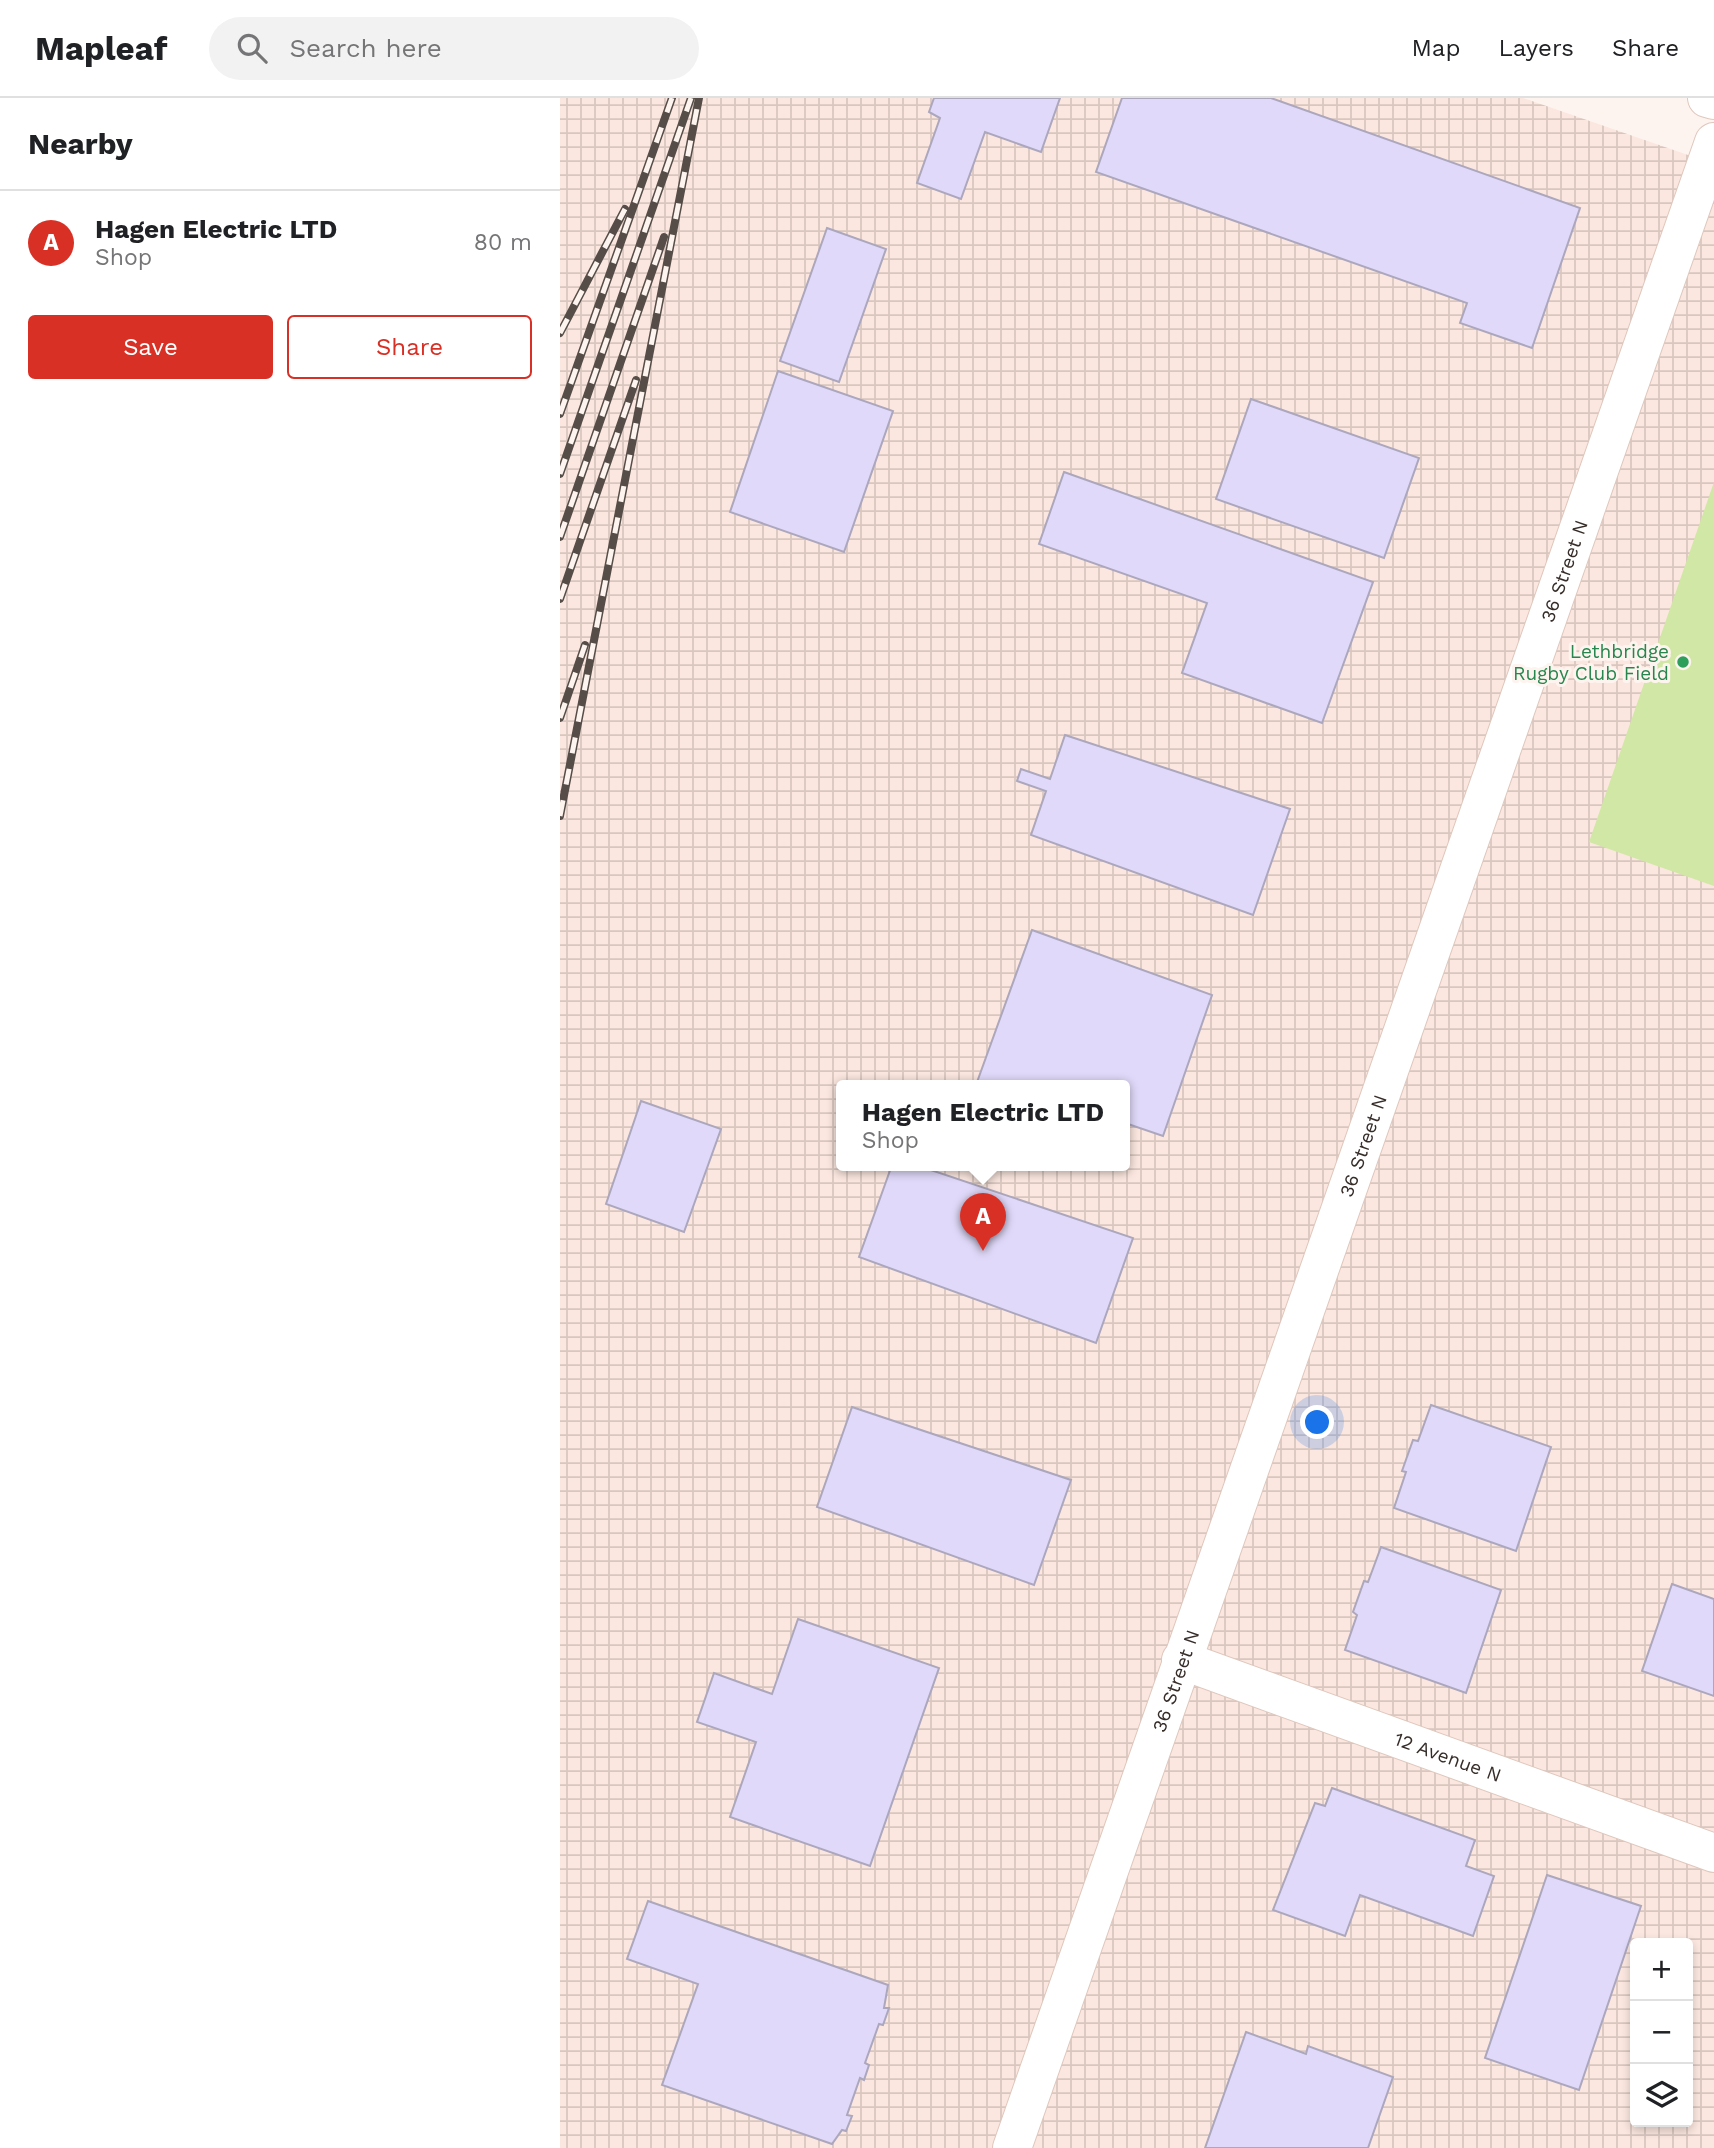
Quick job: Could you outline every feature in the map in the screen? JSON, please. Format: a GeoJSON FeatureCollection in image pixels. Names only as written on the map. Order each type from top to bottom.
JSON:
{"type":"FeatureCollection","features":[{"type":"Feature","properties":{"kind":"street"},"geometry":{"type":"LineString","coordinates":[[1707,98],[1714,100]]}},
{"type":"Feature","properties":{"kind":"street","name":"36 Street N"},"geometry":{"type":"LineString","coordinates":[[1012,2148],[1714,142]]}},
{"type":"Feature","properties":{"kind":"street","name":"12 Avenue N"},"geometry":{"type":"LineString","coordinates":[[1181,1660],[1714,1853]]}},
{"type":"Feature","properties":{"kind":"shaded area"},"geometry":{"type":"Polygon","coordinates":[[[560,98],[1523,98],[1714,164],[1714,2148],[560,2148],[560,98]]]}},
{"type":"Feature","properties":{"kind":"green space","name":"Lethbridge Rugby Club Field"},"geometry":{"type":"Polygon","coordinates":[[[1714,482],[1714,886],[1589,842],[1714,482]]]}},
{"type":"Feature","properties":{"kind":"building"},"geometry":{"type":"Polygon","coordinates":[[[934,98],[1060,98],[1041,152],[985,132],[961,199],[917,183],[940,118],[929,112],[934,98]]]}},
{"type":"Feature","properties":{"kind":"building"},"geometry":{"type":"Polygon","coordinates":[[[1122,98],[1271,98],[1580,208],[1532,348],[1460,323],[1467,303],[1096,172],[1122,98]]]}},
{"type":"Feature","properties":{"kind":"building"},"geometry":{"type":"Polygon","coordinates":[[[827,228],[886,249],[839,382],[780,361],[827,228]]]}},
{"type":"Feature","properties":{"kind":"building"},"geometry":{"type":"Polygon","coordinates":[[[778,371],[893,411],[844,552],[730,512],[778,371]]]}},
{"type":"Feature","properties":{"kind":"building"},"geometry":{"type":"Polygon","coordinates":[[[1251,399],[1419,458],[1384,558],[1216,499],[1251,399]]]}},
{"type":"Feature","properties":{"kind":"building"},"geometry":{"type":"Polygon","coordinates":[[[1064,472],[1373,582],[1322,723],[1182,673],[1207,603],[1039,544],[1064,472]]]}},
{"type":"Feature","properties":{"kind":"building"},"geometry":{"type":"Polygon","coordinates":[[[1065,735],[1290,809],[1253,915],[1031,835],[1046,791],[1017,781],[1021,769],[1050,779],[1065,735]]]}},
{"type":"Feature","properties":{"kind":"building"},"geometry":{"type":"Polygon","coordinates":[[[1032,930],[1212,995],[1163,1136],[1130,1125],[1130,1080],[978,1080],[1032,930]]]}},
{"type":"Feature","properties":{"kind":"building"},"geometry":{"type":"Polygon","coordinates":[[[641,1101],[721,1129],[684,1232],[606,1204],[641,1101]]]}},
{"type":"Feature","properties":{"kind":"building"},"geometry":{"type":"Polygon","coordinates":[[[890,1171],[934,1171],[1133,1238],[1096,1343],[859,1257],[890,1171]]]}},
{"type":"Feature","properties":{"kind":"building"},"geometry":{"type":"Polygon","coordinates":[[[1431,1405],[1551,1447],[1516,1551],[1394,1508],[1406,1472],[1402,1471],[1413,1440],[1418,1441],[1431,1405]]]}},
{"type":"Feature","properties":{"kind":"building"},"geometry":{"type":"Polygon","coordinates":[[[852,1407],[1071,1480],[1034,1585],[817,1507],[852,1407]]]}},
{"type":"Feature","properties":{"kind":"building"},"geometry":{"type":"Polygon","coordinates":[[[1381,1547],[1501,1590],[1466,1693],[1345,1650],[1357,1615],[1353,1612],[1364,1581],[1368,1582],[1381,1547]]]}},
{"type":"Feature","properties":{"kind":"building"},"geometry":{"type":"Polygon","coordinates":[[[1672,1584],[1714,1599],[1714,1696],[1642,1671],[1672,1584]]]}},
{"type":"Feature","properties":{"kind":"building"},"geometry":{"type":"Polygon","coordinates":[[[798,1619],[939,1668],[870,1866],[730,1817],[756,1742],[697,1722],[714,1673],[772,1694],[798,1619]]]}},
{"type":"Feature","properties":{"kind":"building"},"geometry":{"type":"Polygon","coordinates":[[[1332,1788],[1475,1840],[1466,1866],[1494,1876],[1473,1936],[1360,1895],[1345,1936],[1273,1910],[1315,1803],[1325,1806],[1332,1788]]]}},
{"type":"Feature","properties":{"kind":"building"},"geometry":{"type":"Polygon","coordinates":[[[1547,1875],[1641,1906],[1579,2090],[1485,2058],[1547,1875]]]}},
{"type":"Feature","properties":{"kind":"building"},"geometry":{"type":"Polygon","coordinates":[[[648,1901],[888,1985],[884,2008],[889,2008],[883,2025],[879,2024],[865,2063],[869,2065],[864,2080],[860,2078],[847,2115],[852,2116],[846,2131],[842,2130],[832,2144],[662,2085],[698,1984],[627,1959],[648,1901]]]}},
{"type":"Feature","properties":{"kind":"building"},"geometry":{"type":"Polygon","coordinates":[[[1246,2032],[1306,2054],[1308,2046],[1393,2077],[1368,2148],[1205,2148],[1246,2032]]]}},
{"type":"Feature","properties":{"kind":"railway"},"geometry":{"type":"LineString","coordinates":[[560,414],[672,98]]}},
{"type":"Feature","properties":{"kind":"railway"},"geometry":{"type":"LineString","coordinates":[[560,474],[691,98]]}},
{"type":"Feature","properties":{"kind":"railway"},"geometry":{"type":"LineString","coordinates":[[560,816],[699,98]]}},
{"type":"Feature","properties":{"kind":"railway"},"geometry":{"type":"LineString","coordinates":[[560,333],[625,209]]}},
{"type":"Feature","properties":{"kind":"railway"},"geometry":{"type":"LineString","coordinates":[[560,537],[664,237]]}},
{"type":"Feature","properties":{"kind":"railway"},"geometry":{"type":"LineString","coordinates":[[560,599],[636,380]]}},
{"type":"Feature","properties":{"kind":"railway"},"geometry":{"type":"LineString","coordinates":[[560,718],[585,645]]}},
{"type":"Feature","properties":{"kind":"place","name":"Lethbridge Rugby Club Field"},"geometry":{"type":"Point","coordinates":[1683,662]}},
{"type":"Feature","properties":{"kind":"place","name":"Hagen Electric LTD"},"geometry":{"type":"Point","coordinates":[983,1251]}}]}
